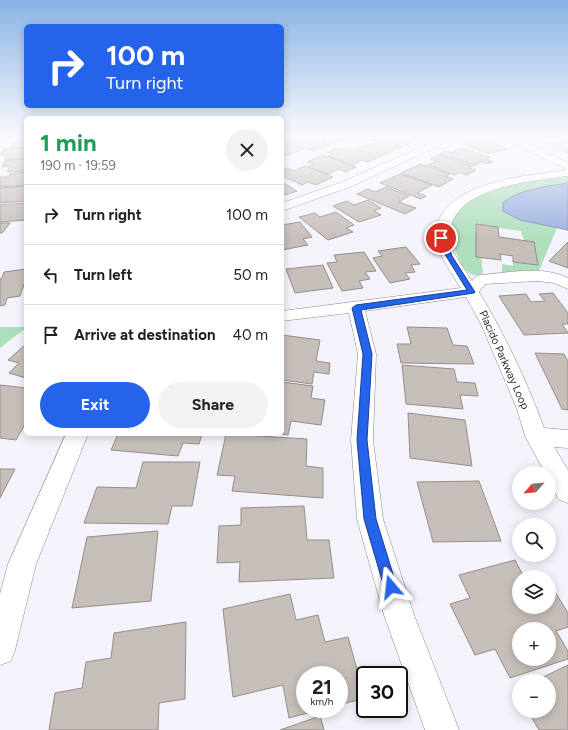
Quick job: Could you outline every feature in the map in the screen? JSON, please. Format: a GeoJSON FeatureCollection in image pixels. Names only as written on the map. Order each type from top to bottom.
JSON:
{"type":"FeatureCollection","features":[{"type":"Feature","properties":{"kind":"street"},"geometry":{"type":"LineString","coordinates":[[284,206],[346,186],[376,172]]}},
{"type":"Feature","properties":{"kind":"street","name":"Placido Parkway Loop"},"geometry":{"type":"LineString","coordinates":[[568,173],[520,180],[491,187],[473,194],[458,204],[446,219],[441,238],[449,256],[490,324],[508,364],[536,436],[568,492]]}},
{"type":"Feature","properties":{"kind":"street"},"geometry":{"type":"LineString","coordinates":[[284,316],[356,308],[471,292],[480,280],[546,276],[568,284]]}},
{"type":"Feature","properties":{"kind":"street"},"geometry":{"type":"LineString","coordinates":[[356,308],[367,354],[362,440],[370,519],[399,615],[442,730]]}},
{"type":"Feature","properties":{"kind":"street"},"geometry":{"type":"LineString","coordinates":[[0,650],[22,564],[76,436]]}},
{"type":"Feature","properties":{"kind":"street"},"geometry":{"type":"LineString","coordinates":[[536,436],[568,439]]}},
{"type":"Feature","properties":{"kind":"green space"},"geometry":{"type":"Polygon","coordinates":[[[568,177],[568,183],[541,188],[503,211],[520,220],[557,228],[538,273],[506,274],[502,272],[502,264],[513,266],[513,262],[538,265],[533,242],[524,241],[521,231],[475,225],[483,273],[475,275],[468,272],[458,257],[452,237],[453,222],[456,215],[467,203],[483,193],[506,185],[568,177]]]}},
{"type":"Feature","properties":{"kind":"green space"},"geometry":{"type":"Polygon","coordinates":[[[0,327],[24,327],[24,330],[0,348],[0,327]]]}},
{"type":"Feature","properties":{"kind":"water"},"geometry":{"type":"Polygon","coordinates":[[[568,183],[568,230],[520,220],[503,211],[503,203],[517,194],[543,187],[568,183]]]}},
{"type":"Feature","properties":{"kind":"building"},"geometry":{"type":"Polygon","coordinates":[[[24,172],[24,185],[0,187],[0,177],[8,177],[10,174],[24,172]]]}},
{"type":"Feature","properties":{"kind":"building"},"geometry":{"type":"Polygon","coordinates":[[[285,172],[320,172],[333,177],[316,185],[308,182],[302,185],[284,177],[284,175],[287,173],[285,172]]]}},
{"type":"Feature","properties":{"kind":"building"},"geometry":{"type":"Polygon","coordinates":[[[444,172],[450,174],[445,176],[453,179],[439,187],[401,173],[444,172]]]}},
{"type":"Feature","properties":{"kind":"building"},"geometry":{"type":"Polygon","coordinates":[[[447,172],[460,172],[455,175],[447,172]]]}},
{"type":"Feature","properties":{"kind":"building"},"geometry":{"type":"Polygon","coordinates":[[[460,172],[472,172],[467,175],[460,172]]]}},
{"type":"Feature","properties":{"kind":"building"},"geometry":{"type":"Polygon","coordinates":[[[400,174],[432,185],[417,193],[426,196],[421,199],[380,183],[400,174]]]}},
{"type":"Feature","properties":{"kind":"building"},"geometry":{"type":"Polygon","coordinates":[[[284,183],[297,191],[284,195],[284,183]]]}},
{"type":"Feature","properties":{"kind":"building"},"geometry":{"type":"Polygon","coordinates":[[[24,186],[24,201],[0,203],[0,188],[24,186]]]}},
{"type":"Feature","properties":{"kind":"building"},"geometry":{"type":"Polygon","coordinates":[[[386,187],[409,196],[399,202],[416,208],[405,214],[357,194],[368,189],[375,192],[386,187]]]}},
{"type":"Feature","properties":{"kind":"building"},"geometry":{"type":"Polygon","coordinates":[[[368,200],[381,208],[374,211],[381,215],[359,222],[333,206],[347,201],[354,205],[368,200]]]}},
{"type":"Feature","properties":{"kind":"building"},"geometry":{"type":"Polygon","coordinates":[[[24,203],[24,220],[0,222],[0,205],[24,203]]]}},
{"type":"Feature","properties":{"kind":"building"},"geometry":{"type":"Polygon","coordinates":[[[336,212],[354,225],[346,228],[353,232],[328,240],[299,217],[315,213],[320,217],[336,212]]]}},
{"type":"Feature","properties":{"kind":"building"},"geometry":{"type":"Polygon","coordinates":[[[300,222],[312,237],[303,239],[308,245],[284,250],[284,225],[300,222]]]}},
{"type":"Feature","properties":{"kind":"building"},"geometry":{"type":"Polygon","coordinates":[[[0,223],[10,223],[2,233],[0,233],[0,223]]]}},
{"type":"Feature","properties":{"kind":"building"},"geometry":{"type":"Polygon","coordinates":[[[476,224],[498,227],[499,237],[534,242],[538,265],[513,262],[513,256],[500,254],[501,260],[476,257],[476,224]]]}},
{"type":"Feature","properties":{"kind":"building"},"geometry":{"type":"Polygon","coordinates":[[[568,242],[568,268],[549,261],[568,242]]]}},
{"type":"Feature","properties":{"kind":"building"},"geometry":{"type":"Polygon","coordinates":[[[406,247],[420,264],[411,265],[415,272],[405,273],[410,279],[390,283],[373,258],[382,256],[378,251],[406,247]]]}},
{"type":"Feature","properties":{"kind":"building"},"geometry":{"type":"Polygon","coordinates":[[[364,252],[376,271],[365,272],[370,279],[359,281],[363,288],[342,291],[327,263],[337,262],[334,255],[364,252]]]}},
{"type":"Feature","properties":{"kind":"building"},"geometry":{"type":"Polygon","coordinates":[[[323,265],[333,288],[295,293],[286,269],[323,265]]]}},
{"type":"Feature","properties":{"kind":"building"},"geometry":{"type":"Polygon","coordinates":[[[24,269],[24,285],[20,296],[7,298],[5,305],[0,306],[0,279],[2,278],[4,272],[24,269]]]}},
{"type":"Feature","properties":{"kind":"building"},"geometry":{"type":"Polygon","coordinates":[[[553,293],[568,313],[568,324],[562,324],[568,333],[524,335],[499,296],[526,294],[531,302],[545,301],[539,294],[553,293]]]}},
{"type":"Feature","properties":{"kind":"building"},"geometry":{"type":"Polygon","coordinates":[[[407,327],[447,328],[453,345],[467,346],[474,364],[401,363],[397,344],[411,344],[407,327]]]}},
{"type":"Feature","properties":{"kind":"building"},"geometry":{"type":"Polygon","coordinates":[[[284,335],[320,340],[316,361],[330,363],[329,374],[314,372],[312,384],[284,380],[284,335]]]}},
{"type":"Feature","properties":{"kind":"building"},"geometry":{"type":"Polygon","coordinates":[[[24,346],[24,377],[9,373],[19,363],[8,360],[24,346]]]}},
{"type":"Feature","properties":{"kind":"building"},"geometry":{"type":"Polygon","coordinates":[[[535,353],[564,354],[568,361],[568,410],[562,409],[535,353]]]}},
{"type":"Feature","properties":{"kind":"building"},"geometry":{"type":"Polygon","coordinates":[[[402,365],[454,369],[457,382],[475,383],[478,396],[460,395],[463,409],[406,404],[402,365]]]}},
{"type":"Feature","properties":{"kind":"building"},"geometry":{"type":"Polygon","coordinates":[[[284,382],[313,386],[311,398],[325,400],[321,425],[291,421],[288,435],[284,434],[284,382]]]}},
{"type":"Feature","properties":{"kind":"building"},"geometry":{"type":"Polygon","coordinates":[[[0,385],[24,388],[24,426],[16,440],[0,438],[0,385]]]}},
{"type":"Feature","properties":{"kind":"building"},"geometry":{"type":"Polygon","coordinates":[[[408,413],[465,420],[472,466],[410,458],[408,413]]]}},
{"type":"Feature","properties":{"kind":"building"},"geometry":{"type":"Polygon","coordinates":[[[117,436],[201,436],[199,444],[183,443],[178,456],[111,450],[117,436]]]}},
{"type":"Feature","properties":{"kind":"building"},"geometry":{"type":"Polygon","coordinates":[[[226,436],[258,436],[307,439],[306,466],[323,468],[323,498],[232,491],[235,476],[217,475],[226,436]]]}},
{"type":"Feature","properties":{"kind":"building"},"geometry":{"type":"Polygon","coordinates":[[[143,462],[200,462],[192,506],[172,506],[168,524],[84,523],[97,487],[136,488],[143,462]]]}},
{"type":"Feature","properties":{"kind":"building"},"geometry":{"type":"Polygon","coordinates":[[[0,469],[15,469],[0,498],[0,469]]]}},
{"type":"Feature","properties":{"kind":"building"},"geometry":{"type":"Polygon","coordinates":[[[479,481],[501,541],[433,542],[417,482],[479,481]]]}},
{"type":"Feature","properties":{"kind":"building"},"geometry":{"type":"Polygon","coordinates":[[[304,506],[307,540],[329,540],[334,578],[239,582],[240,562],[217,563],[219,526],[241,525],[241,508],[304,506]]]}},
{"type":"Feature","properties":{"kind":"building"},"geometry":{"type":"Polygon","coordinates":[[[158,531],[151,601],[72,608],[87,537],[158,531]]]}},
{"type":"Feature","properties":{"kind":"building"},"geometry":{"type":"Polygon","coordinates":[[[512,561],[516,562],[520,570],[512,570],[512,614],[556,614],[556,593],[568,613],[568,627],[556,631],[556,622],[512,622],[512,666],[547,666],[522,674],[512,674],[512,677],[510,678],[495,649],[475,655],[450,604],[470,598],[459,575],[512,561]]]}},
{"type":"Feature","properties":{"kind":"building"},"geometry":{"type":"Polygon","coordinates":[[[290,594],[296,620],[318,615],[325,642],[348,637],[356,666],[356,700],[348,703],[348,666],[296,666],[296,716],[289,718],[283,685],[233,697],[223,609],[290,594]]]}},
{"type":"Feature","properties":{"kind":"building"},"geometry":{"type":"Polygon","coordinates":[[[186,622],[185,699],[159,703],[158,730],[49,730],[55,693],[82,688],[86,662],[111,658],[114,633],[186,622]]]}},
{"type":"Feature","properties":{"kind":"building"},"geometry":{"type":"Polygon","coordinates":[[[556,631],[568,651],[568,659],[556,663],[556,631]]]}},
{"type":"Feature","properties":{"kind":"building"},"geometry":{"type":"Polygon","coordinates":[[[568,665],[568,730],[539,730],[532,718],[556,718],[556,674],[549,674],[568,665]]]}},
{"type":"Feature","properties":{"kind":"building"},"geometry":{"type":"Polygon","coordinates":[[[314,718],[321,718],[324,730],[280,730],[314,718]]]}},
{"type":"Feature","properties":{"kind":"route"},"geometry":{"type":"LineString","coordinates":[[391,587],[370,519],[362,440],[367,354],[356,308],[471,292],[449,256],[441,238]]}}]}
